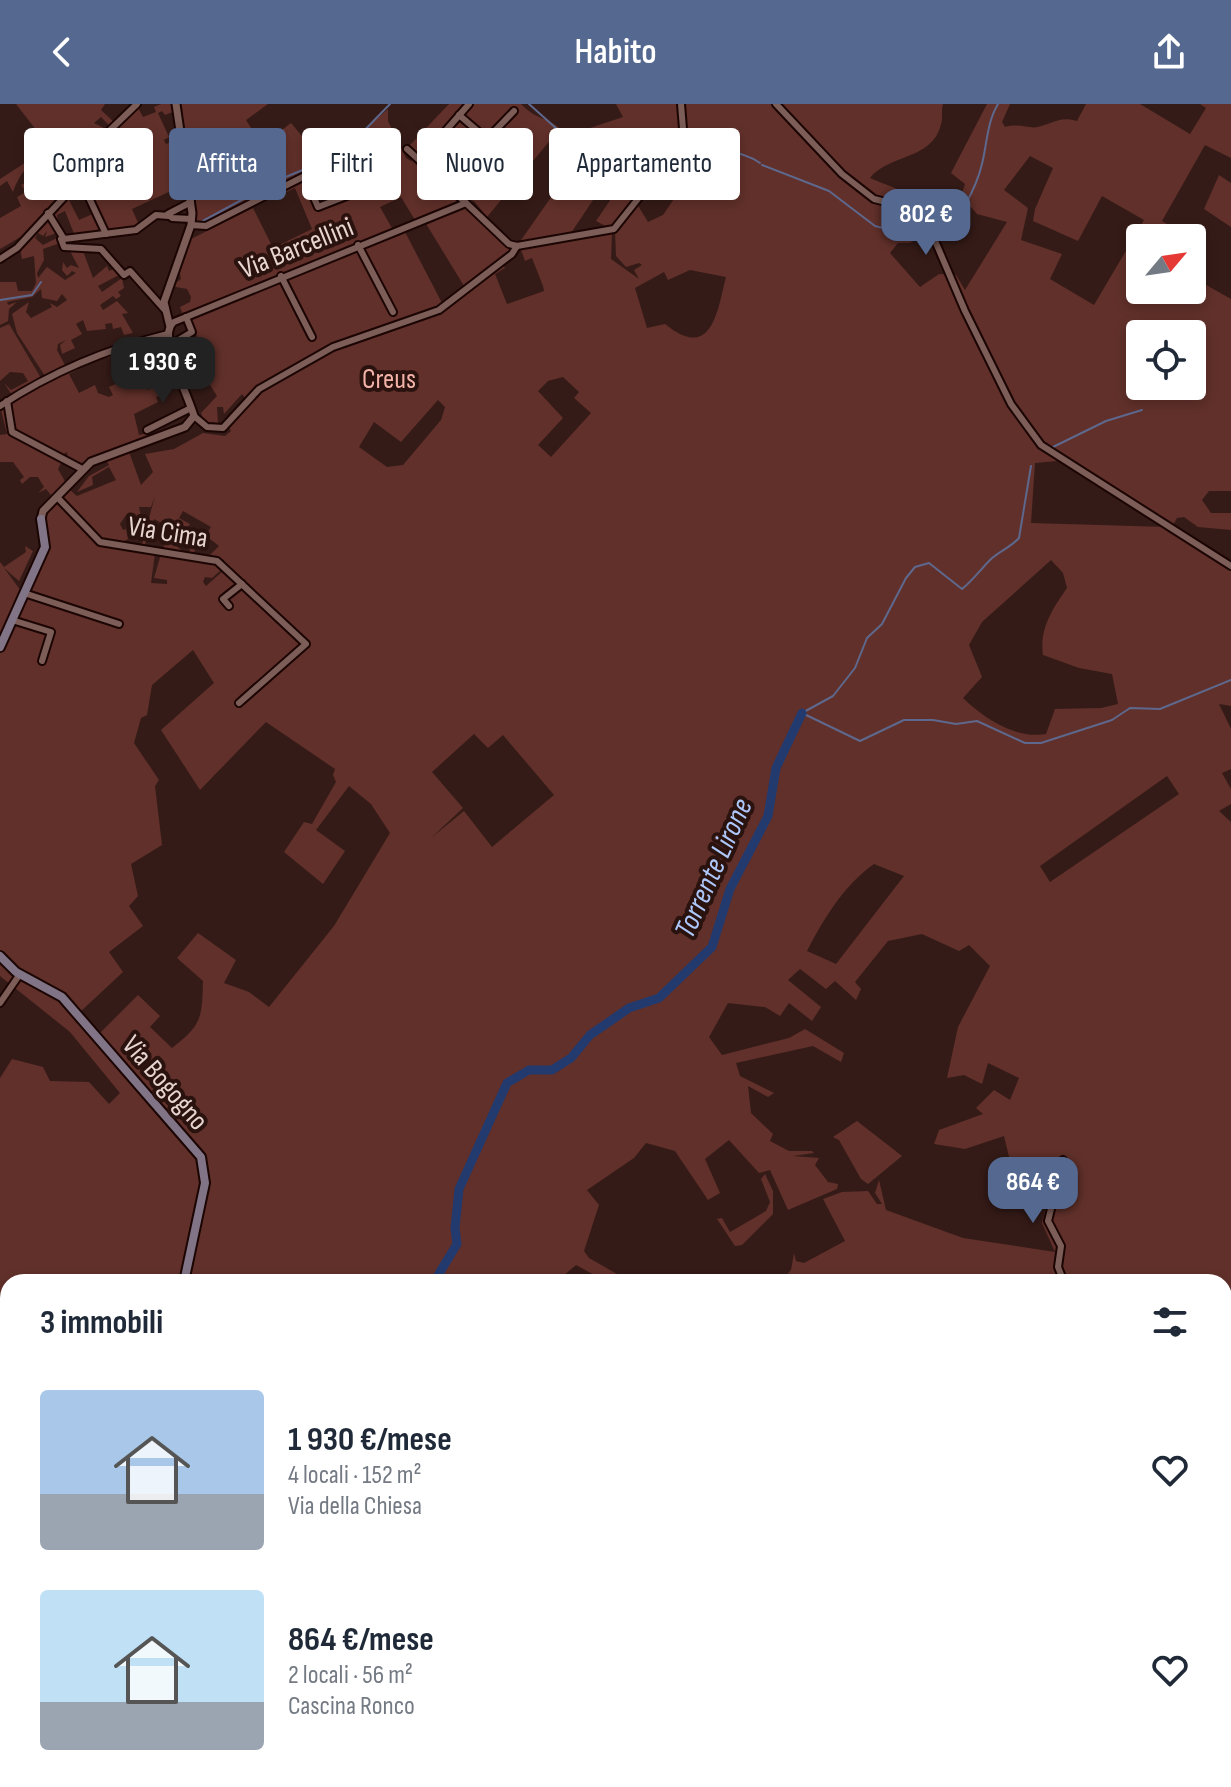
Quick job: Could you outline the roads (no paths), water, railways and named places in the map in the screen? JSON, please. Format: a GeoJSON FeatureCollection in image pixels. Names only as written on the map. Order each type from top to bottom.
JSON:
{"type":"FeatureCollection","features":[{"type":"Feature","properties":{"kind":"main road"},"geometry":{"type":"LineString","coordinates":[[0,647],[46,545],[41,519]]}},
{"type":"Feature","properties":{"kind":"main road","name":"Via Bogogno"},"geometry":{"type":"LineString","coordinates":[[0,956],[20,974],[62,997],[201,1157],[205,1183],[186,1274]]}},
{"type":"Feature","properties":{"kind":"street"},"geometry":{"type":"LineString","coordinates":[[114,128],[137,104]]}},
{"type":"Feature","properties":{"kind":"street"},"geometry":{"type":"LineString","coordinates":[[164,309],[191,222],[191,202],[176,104]]}},
{"type":"Feature","properties":{"kind":"street"},"geometry":{"type":"LineString","coordinates":[[448,128],[469,104]]}},
{"type":"Feature","properties":{"kind":"street"},"geometry":{"type":"LineString","coordinates":[[463,200],[509,244],[517,246],[614,229],[684,141],[681,104]]}},
{"type":"Feature","properties":{"kind":"street"},"geometry":{"type":"LineString","coordinates":[[776,104],[842,174],[874,199],[914,209],[927,222],[965,311],[1011,404],[1041,445],[1231,566]]}},
{"type":"Feature","properties":{"kind":"street"},"geometry":{"type":"LineString","coordinates":[[459,115],[487,139],[514,111]]}},
{"type":"Feature","properties":{"kind":"street"},"geometry":{"type":"LineString","coordinates":[[407,149],[417,156]]}},
{"type":"Feature","properties":{"kind":"street"},"geometry":{"type":"LineString","coordinates":[[61,238],[136,230],[156,215],[206,226],[302,178]]}},
{"type":"Feature","properties":{"kind":"street"},"geometry":{"type":"LineString","coordinates":[[0,259],[17,248],[61,200]]}},
{"type":"Feature","properties":{"kind":"street"},"geometry":{"type":"LineString","coordinates":[[90,200],[106,234]]}},
{"type":"Feature","properties":{"kind":"street"},"geometry":{"type":"LineString","coordinates":[[315,200],[318,207],[336,200]]}},
{"type":"Feature","properties":{"kind":"street"},"geometry":{"type":"LineString","coordinates":[[169,216],[171,211],[191,202]]}},
{"type":"Feature","properties":{"kind":"street","name":"Via Barcellini"},"geometry":{"type":"LineString","coordinates":[[0,406],[37,381],[110,348],[169,330],[186,317],[281,276],[466,203]]}},
{"type":"Feature","properties":{"kind":"street"},"geometry":{"type":"LineString","coordinates":[[48,213],[64,247],[70,250],[101,249],[123,274],[130,271],[164,309],[170,345],[192,412],[207,427],[223,428],[259,389],[333,347],[439,310],[512,254],[517,246]]}},
{"type":"Feature","properties":{"kind":"street"},"geometry":{"type":"LineString","coordinates":[[358,245],[393,312]]}},
{"type":"Feature","properties":{"kind":"street"},"geometry":{"type":"LineString","coordinates":[[281,276],[312,337]]}},
{"type":"Feature","properties":{"kind":"street"},"geometry":{"type":"LineString","coordinates":[[170,345],[192,332],[186,317]]}},
{"type":"Feature","properties":{"kind":"street"},"geometry":{"type":"LineString","coordinates":[[7,401],[12,432],[82,469]]}},
{"type":"Feature","properties":{"kind":"street"},"geometry":{"type":"LineString","coordinates":[[147,430],[192,412]]}},
{"type":"Feature","properties":{"kind":"street"},"geometry":{"type":"LineString","coordinates":[[41,519],[41,513],[82,469],[102,455],[185,427],[192,412]]}},
{"type":"Feature","properties":{"kind":"street","name":"Via Cima"},"geometry":{"type":"LineString","coordinates":[[58,498],[100,542],[209,558],[221,564],[306,644],[239,703]]}},
{"type":"Feature","properties":{"kind":"street"},"geometry":{"type":"LineString","coordinates":[[229,606],[223,599],[242,584]]}},
{"type":"Feature","properties":{"kind":"street"},"geometry":{"type":"LineString","coordinates":[[24,593],[119,624]]}},
{"type":"Feature","properties":{"kind":"street"},"geometry":{"type":"LineString","coordinates":[[12,620],[51,632],[42,661]]}},
{"type":"Feature","properties":{"kind":"street"},"geometry":{"type":"LineString","coordinates":[[0,1003],[20,974]]}},
{"type":"Feature","properties":{"kind":"street"},"geometry":{"type":"LineString","coordinates":[[1061,1274],[1058,1267],[1061,1246],[1048,1221],[1063,1160]]}},
{"type":"Feature","properties":{"kind":"waterway"},"geometry":{"type":"LineString","coordinates":[[201,222],[278,180],[330,159],[353,142],[390,104]]}},
{"type":"Feature","properties":{"kind":"waterway"},"geometry":{"type":"LineString","coordinates":[[529,104],[556,128]]}},
{"type":"Feature","properties":{"kind":"waterway"},"geometry":{"type":"LineString","coordinates":[[939,240],[959,215],[975,184],[989,126],[998,104]]}},
{"type":"Feature","properties":{"kind":"waterway"},"geometry":{"type":"LineString","coordinates":[[740,154],[760,163]]}},
{"type":"Feature","properties":{"kind":"waterway"},"geometry":{"type":"LineString","coordinates":[[762,165],[829,191],[875,226],[883,228],[903,221],[922,224],[926,230]]}},
{"type":"Feature","properties":{"kind":"waterway"},"geometry":{"type":"LineString","coordinates":[[0,300],[32,295],[41,282]]}},
{"type":"Feature","properties":{"kind":"waterway"},"geometry":{"type":"LineString","coordinates":[[1051,448],[1106,421],[1142,410]]}},
{"type":"Feature","properties":{"kind":"waterway"},"geometry":{"type":"LineString","coordinates":[[802,713],[833,696],[855,668],[867,638],[882,624],[915,567],[929,563],[962,589],[991,559],[1019,538],[1031,466]]}},
{"type":"Feature","properties":{"kind":"waterway","name":"Torrente Lirone"},"geometry":{"type":"LineString","coordinates":[[802,713],[860,741],[904,720],[933,720],[956,724],[977,721],[1025,743],[1041,743],[1112,720],[1130,708],[1160,709],[1231,680]]}},
{"type":"Feature","properties":{"kind":"waterway","name":"Torrente Lirone"},"geometry":{"type":"LineString","coordinates":[[439,1274],[457,1244],[455,1228],[459,1189],[507,1083],[529,1070],[552,1070],[571,1058],[590,1035],[629,1008],[659,998],[712,947],[730,889],[768,816],[776,768],[802,713]]}},
{"type":"Feature","properties":{"kind":"waterway","name":"Torrente Lirone"},"geometry":{"type":"LineString","coordinates":[[0,1621],[0,1633]]}},
{"type":"Feature","properties":{"kind":"park label","name":"Creus"},"geometry":{"type":"Point","coordinates":[389,378]}}]}
